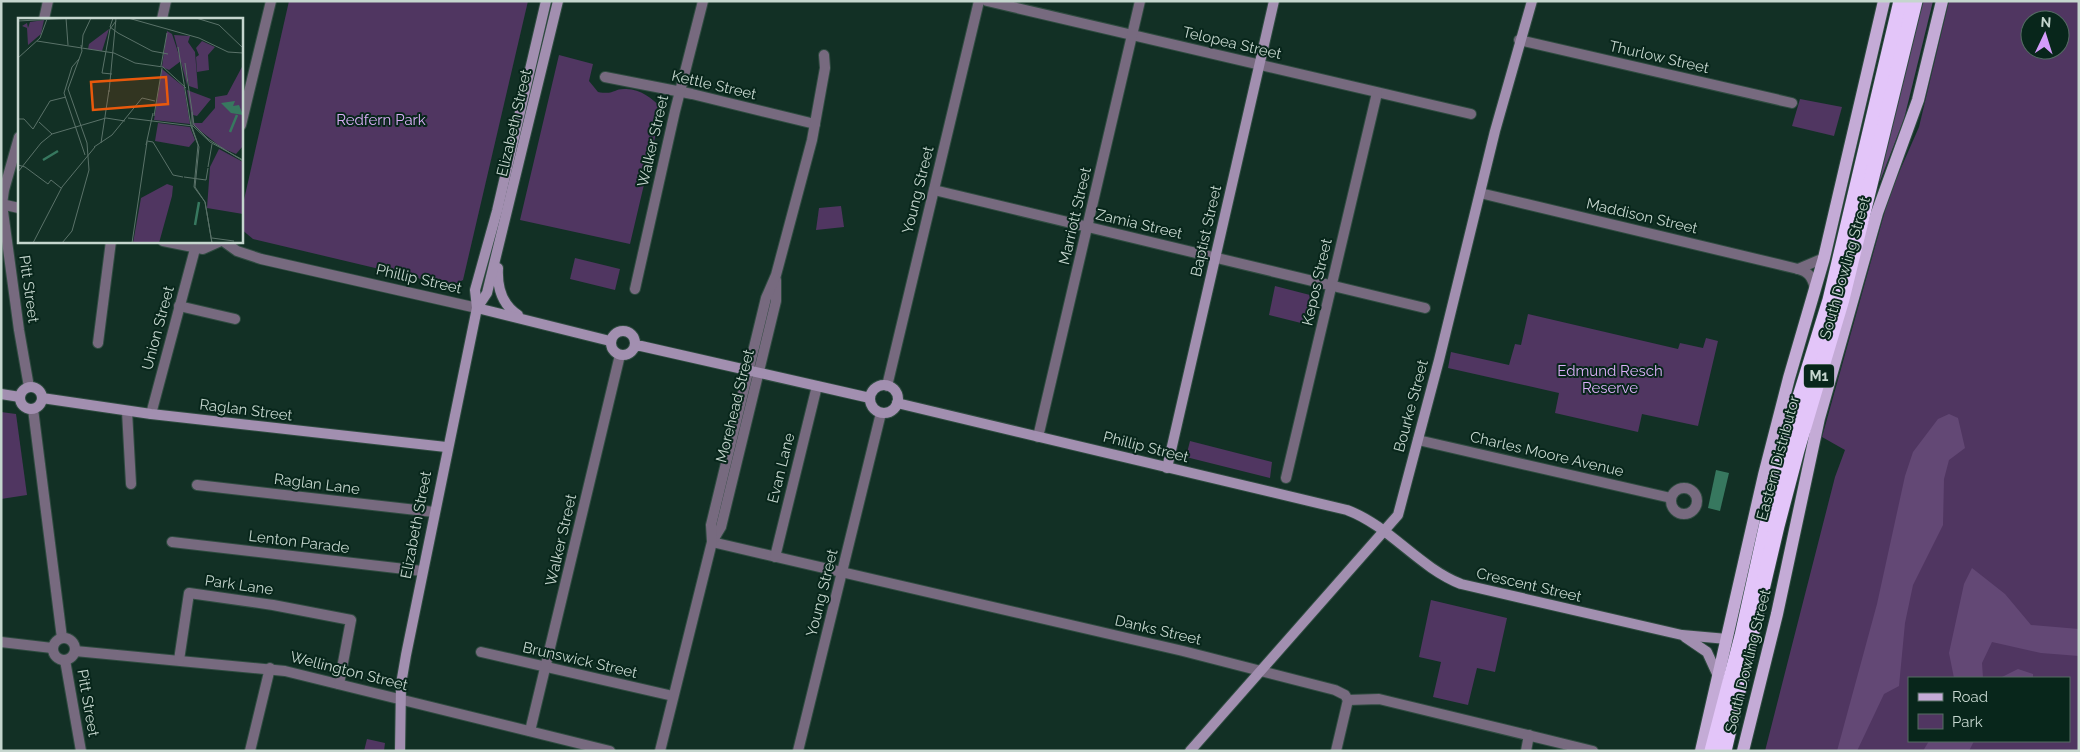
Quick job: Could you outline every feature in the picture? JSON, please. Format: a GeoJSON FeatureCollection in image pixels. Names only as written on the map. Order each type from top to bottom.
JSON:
{"type":"FeatureCollection","features":[{"type":"Feature","properties":{"kind":"highway","name":"Eastern Distributor"},"geometry":{"type":"LineString","coordinates":[[1712,751],[1742,636],[1783,451],[1830,300],[1901,1]]}},
{"type":"Feature","properties":{"kind":"highway","name":"Eastern Distributor"},"geometry":{"type":"LineString","coordinates":[[1724,751],[1797,450],[1842,300],[1915,1]]}},
{"type":"Feature","properties":{"kind":"highway"},"geometry":{"type":"LineString","coordinates":[[1734,751],[1769,605],[1797,450]]}},
{"type":"Feature","properties":{"kind":"main road","name":"South Dowling Street"},"geometry":{"type":"LineString","coordinates":[[1701,751],[1764,475],[1824,258],[1884,1]]}},
{"type":"Feature","properties":{"kind":"main road","name":"South Dowling Street"},"geometry":{"type":"LineString","coordinates":[[1742,751],[1777,614],[1819,418],[1877,213],[1918,100],[1942,1]]}},
{"type":"Feature","properties":{"kind":"street"},"geometry":{"type":"LineString","coordinates":[[44,18],[48,1]]}},
{"type":"Feature","properties":{"kind":"street"},"geometry":{"type":"LineString","coordinates":[[162,18],[166,1]]}},
{"type":"Feature","properties":{"kind":"street"},"geometry":{"type":"LineString","coordinates":[[242,121],[271,1]]}},
{"type":"Feature","properties":{"kind":"street","name":"Elizabeth Street"},"geometry":{"type":"LineString","coordinates":[[400,751],[402,679],[446,447],[476,308],[475,290],[497,211],[546,1]]}},
{"type":"Feature","properties":{"kind":"street","name":"Elizabeth Street"},"geometry":{"type":"LineString","coordinates":[[476,308],[487,293],[498,252],[558,1]]}},
{"type":"Feature","properties":{"kind":"street","name":"Walker Street"},"geometry":{"type":"LineString","coordinates":[[635,288],[703,1]]}},
{"type":"Feature","properties":{"kind":"street","name":"Young Street"},"geometry":{"type":"LineString","coordinates":[[887,386],[979,1]]}},
{"type":"Feature","properties":{"kind":"street","name":"Telopea Street"},"geometry":{"type":"LineString","coordinates":[[987,1],[1471,114]]}},
{"type":"Feature","properties":{"kind":"street","name":"Marriott Street"},"geometry":{"type":"LineString","coordinates":[[1038,437],[1140,1]]}},
{"type":"Feature","properties":{"kind":"street","name":"Baptist Street"},"geometry":{"type":"LineString","coordinates":[[1167,468],[1274,1]]}},
{"type":"Feature","properties":{"kind":"street","name":"Bourke Street"},"geometry":{"type":"LineString","coordinates":[[1190,751],[1259,670],[1398,515],[1519,40],[1532,1]]}},
{"type":"Feature","properties":{"kind":"street","name":"Thurlow Street"},"geometry":{"type":"LineString","coordinates":[[1519,40],[1792,103]]}},
{"type":"Feature","properties":{"kind":"street","name":"Morehead Street"},"geometry":{"type":"LineString","coordinates":[[660,751],[712,542],[711,525],[753,372],[766,298],[776,274],[815,124],[825,68],[824,56]]}},
{"type":"Feature","properties":{"kind":"street","name":"Kettle Street"},"geometry":{"type":"LineString","coordinates":[[605,77],[680,92],[815,124]]}},
{"type":"Feature","properties":{"kind":"street","name":"Kepos Street"},"geometry":{"type":"LineString","coordinates":[[1286,478],[1377,93]]}},
{"type":"Feature","properties":{"kind":"street","name":"Pitt Street"},"geometry":{"type":"LineString","coordinates":[[18,141],[2,204],[19,330],[30,387]]}},
{"type":"Feature","properties":{"kind":"street","name":"Zamia Street"},"geometry":{"type":"LineString","coordinates":[[934,190],[1425,308]]}},
{"type":"Feature","properties":{"kind":"street","name":"Maddison Street"},"geometry":{"type":"LineString","coordinates":[[1480,193],[1798,269]]}},
{"type":"Feature","properties":{"kind":"street"},"geometry":{"type":"LineString","coordinates":[[2,204],[18,208]]}},
{"type":"Feature","properties":{"kind":"street"},"geometry":{"type":"LineString","coordinates":[[98,343],[111,242]]}},
{"type":"Feature","properties":{"kind":"street","name":"Phillip Street"},"geometry":{"type":"LineString","coordinates":[[167,242],[195,249],[203,249],[220,242]]}},
{"type":"Feature","properties":{"kind":"street","name":"Phillip Street"},"geometry":{"type":"LineString","coordinates":[[224,242],[237,251],[262,259],[610,341]]}},
{"type":"Feature","properties":{"kind":"street","name":"Union Street"},"geometry":{"type":"LineString","coordinates":[[151,414],[195,249]]}},
{"type":"Feature","properties":{"kind":"street"},"geometry":{"type":"LineString","coordinates":[[498,252],[497,285],[500,293],[508,308],[526,320]]}},
{"type":"Feature","properties":{"kind":"street"},"geometry":{"type":"LineString","coordinates":[[1798,269],[1824,258]]}},
{"type":"Feature","properties":{"kind":"street"},"geometry":{"type":"LineString","coordinates":[[1798,269],[1806,272],[1812,278],[1815,288]]}},
{"type":"Feature","properties":{"kind":"street"},"geometry":{"type":"LineString","coordinates":[[179,306],[235,320]]}},
{"type":"Feature","properties":{"kind":"street"},"geometry":{"type":"LineString","coordinates":[[635,346],[634,338],[625,331],[617,332],[610,341],[613,351],[620,355],[627,355],[635,346],[641,346],[870,398]]}},
{"type":"Feature","properties":{"kind":"street","name":"Walker Street"},"geometry":{"type":"LineString","coordinates":[[530,732],[620,355]]}},
{"type":"Feature","properties":{"kind":"street","name":"Evan Lane"},"geometry":{"type":"LineString","coordinates":[[775,557],[817,386]]}},
{"type":"Feature","properties":{"kind":"street"},"geometry":{"type":"LineString","coordinates":[[887,386],[897,394],[897,403],[890,412],[881,413],[872,406],[870,398],[874,390],[887,386]]}},
{"type":"Feature","properties":{"kind":"street"},"geometry":{"type":"LineString","coordinates":[[30,387],[40,391],[42,398],[40,404],[33,409],[24,406],[20,397],[23,390],[30,387]]}},
{"type":"Feature","properties":{"kind":"street"},"geometry":{"type":"LineString","coordinates":[[1,394],[20,397]]}},
{"type":"Feature","properties":{"kind":"street","name":"Raglan Street"},"geometry":{"type":"LineString","coordinates":[[42,398],[151,414],[446,447]]}},
{"type":"Feature","properties":{"kind":"street","name":"Phillip Street"},"geometry":{"type":"LineString","coordinates":[[897,403],[1347,510],[1384,531]]}},
{"type":"Feature","properties":{"kind":"street"},"geometry":{"type":"LineString","coordinates":[[33,409],[62,638]]}},
{"type":"Feature","properties":{"kind":"street"},"geometry":{"type":"LineString","coordinates":[[127,411],[131,484]]}},
{"type":"Feature","properties":{"kind":"street","name":"Young Street"},"geometry":{"type":"LineString","coordinates":[[798,751],[881,413]]}},
{"type":"Feature","properties":{"kind":"street","name":"Charles Moore Avenue"},"geometry":{"type":"LineString","coordinates":[[1418,440],[1671,498]]}},
{"type":"Feature","properties":{"kind":"street","name":"Raglan Lane"},"geometry":{"type":"LineString","coordinates":[[197,485],[434,512]]}},
{"type":"Feature","properties":{"kind":"street","name":"Crescent Street"},"geometry":{"type":"LineString","coordinates":[[1384,531],[1432,570],[1461,584],[1682,635],[1727,639]]}},
{"type":"Feature","properties":{"kind":"street","name":"Lenton Parade"},"geometry":{"type":"LineString","coordinates":[[172,542],[422,571]]}},
{"type":"Feature","properties":{"kind":"street","name":"Danks Street"},"geometry":{"type":"LineString","coordinates":[[712,542],[1259,670],[1335,690],[1345,695],[1348,700]]}},
{"type":"Feature","properties":{"kind":"street","name":"Park Lane"},"geometry":{"type":"LineString","coordinates":[[179,660],[189,593],[273,605],[351,620],[339,684]]}},
{"type":"Feature","properties":{"kind":"street","name":"Crescent Street"},"geometry":{"type":"LineString","coordinates":[[1682,635],[1707,652],[1718,676]]}},
{"type":"Feature","properties":{"kind":"street"},"geometry":{"type":"LineString","coordinates":[[62,638],[72,641],[75,650],[72,657],[65,660],[56,657],[52,648],[55,641],[62,638]]}},
{"type":"Feature","properties":{"kind":"street"},"geometry":{"type":"LineString","coordinates":[[1,642],[52,648]]}},
{"type":"Feature","properties":{"kind":"street","name":"Wellington Street"},"geometry":{"type":"LineString","coordinates":[[75,650],[270,668],[610,751]]}},
{"type":"Feature","properties":{"kind":"street","name":"Brunswick Street"},"geometry":{"type":"LineString","coordinates":[[481,652],[673,696]]}},
{"type":"Feature","properties":{"kind":"street","name":"Pitt Street"},"geometry":{"type":"LineString","coordinates":[[65,660],[81,751]]}},
{"type":"Feature","properties":{"kind":"street"},"geometry":{"type":"LineString","coordinates":[[250,751],[270,668]]}},
{"type":"Feature","properties":{"kind":"street"},"geometry":{"type":"LineString","coordinates":[[1336,751],[1348,700],[1379,700],[1593,751]]}},
{"type":"Feature","properties":{"kind":"street"},"geometry":{"type":"LineString","coordinates":[[1526,751],[1529,735]]}},
{"type":"Feature","properties":{"kind":"green space","name":"Redfern Park"},"geometry":{"type":"Polygon","coordinates":[[[289,1],[528,1],[463,280],[451,286],[253,239],[242,230],[242,209],[289,1]]]}},
{"type":"Feature","properties":{"kind":"green space"},"geometry":{"type":"Polygon","coordinates":[[[1949,1],[2079,1],[2079,751],[1765,751],[1835,477],[1845,450],[1822,437],[1890,193],[1919,127],[1949,1]]]}},
{"type":"Feature","properties":{"kind":"green space"},"geometry":{"type":"Polygon","coordinates":[[[559,55],[593,64],[589,81],[598,92],[608,93],[620,89],[635,90],[649,97],[662,108],[630,244],[520,220],[559,55]]]}},
{"type":"Feature","properties":{"kind":"green space"},"geometry":{"type":"Polygon","coordinates":[[[1800,99],[1842,107],[1834,136],[1792,126],[1800,99]]]}},
{"type":"Feature","properties":{"kind":"green space"},"geometry":{"type":"Polygon","coordinates":[[[841,206],[844,227],[816,230],[819,208],[841,206]]]}},
{"type":"Feature","properties":{"kind":"green space"},"geometry":{"type":"Polygon","coordinates":[[[575,258],[620,269],[615,290],[570,279],[575,258]]]}},
{"type":"Feature","properties":{"kind":"green space"},"geometry":{"type":"Polygon","coordinates":[[[1275,286],[1310,295],[1305,324],[1269,315],[1275,286]]]}},
{"type":"Feature","properties":{"kind":"green space","name":"Edmund Resch Reserve"},"geometry":{"type":"Polygon","coordinates":[[[1528,314],[1678,349],[1680,343],[1703,348],[1706,338],[1718,341],[1698,426],[1642,414],[1638,432],[1555,413],[1559,393],[1448,368],[1451,352],[1509,365],[1515,344],[1521,345],[1528,314]]]}},
{"type":"Feature","properties":{"kind":"green space"},"geometry":{"type":"Polygon","coordinates":[[[1,412],[16,414],[27,495],[1,499],[1,412]]]}},
{"type":"Feature","properties":{"kind":"green space"},"geometry":{"type":"Polygon","coordinates":[[[1190,441],[1272,462],[1270,478],[1186,457],[1190,441]]]}},
{"type":"Feature","properties":{"kind":"green space"},"geometry":{"type":"Polygon","coordinates":[[[1431,600],[1507,618],[1495,672],[1477,668],[1468,705],[1433,697],[1441,662],[1419,657],[1431,600]]]}},
{"type":"Feature","properties":{"kind":"green space"},"geometry":{"type":"Polygon","coordinates":[[[367,739],[385,743],[384,751],[364,751],[367,739]]]}},
{"type":"Feature","properties":{"kind":"shaded area"},"geometry":{"type":"Polygon","coordinates":[[[1921,1],[1933,1],[1904,119],[1880,181],[1878,180],[1921,1]]]}},
{"type":"Feature","properties":{"kind":"shaded area"},"geometry":{"type":"Polygon","coordinates":[[[1949,414],[1958,418],[1965,448],[1949,460],[1944,479],[1943,525],[1913,585],[1905,623],[1899,686],[1884,694],[1857,751],[1837,751],[1877,604],[1905,476],[1913,452],[1938,419],[1949,414]]]}},
{"type":"Feature","properties":{"kind":"shaded area"},"geometry":{"type":"Polygon","coordinates":[[[1716,470],[1729,473],[1720,511],[1708,508],[1716,470]]]}},
{"type":"Feature","properties":{"kind":"shaded area"},"geometry":{"type":"Polygon","coordinates":[[[1972,568],[2005,594],[2031,625],[2079,629],[2079,656],[2041,653],[1992,642],[1982,663],[1983,677],[1954,677],[1949,653],[1964,584],[1972,568]]]}},
{"type":"Feature","properties":{"kind":"shaded area"},"geometry":{"type":"Polygon","coordinates":[[[2018,669],[2033,674],[2033,677],[2002,677],[2018,669]]]}},
{"type":"Feature","properties":{"kind":"shaded area"},"geometry":{"type":"Polygon","coordinates":[[[1928,742],[1974,742],[1969,751],[1923,751],[1928,742]]]}}]}
